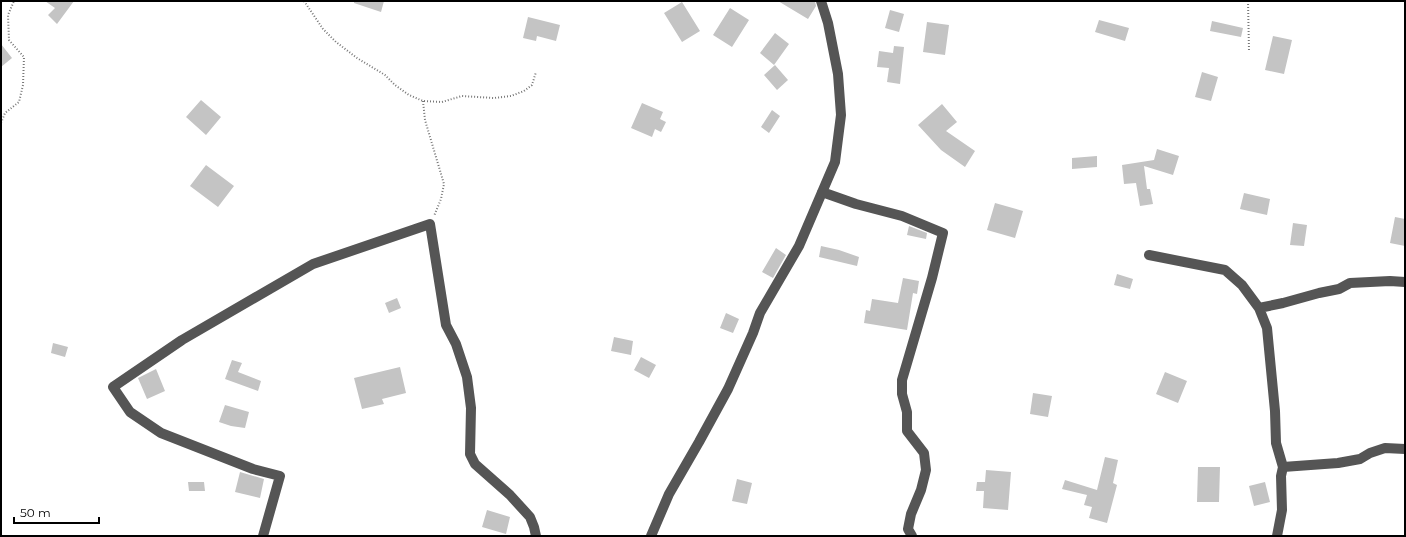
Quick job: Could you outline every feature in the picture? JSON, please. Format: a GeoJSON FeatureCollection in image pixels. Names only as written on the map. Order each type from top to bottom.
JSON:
{"type":"FeatureCollection","features":[{"type":"Feature","properties":{"kind":"street"},"geometry":{"type":"LineString","coordinates":[[651,536],[670,494],[728,389],[753,333],[760,313],[800,246],[835,162],[841,115],[838,74],[828,22],[821,1]]}},
{"type":"Feature","properties":{"kind":"street"},"geometry":{"type":"LineString","coordinates":[[822,192],[856,204],[902,216],[943,233],[932,278],[902,380],[902,394],[907,412],[907,430],[924,453],[926,470],[921,490],[911,514],[908,529],[912,536]]}},
{"type":"Feature","properties":{"kind":"street"},"geometry":{"type":"LineString","coordinates":[[263,536],[280,476],[253,469],[161,433],[130,412],[113,387],[182,340],[313,264],[430,224],[446,326],[456,344],[467,377],[471,408],[470,454],[475,464],[510,495],[530,517],[536,536]]}},
{"type":"Feature","properties":{"kind":"street"},"geometry":{"type":"LineString","coordinates":[[1149,255],[1225,270],[1242,285],[1259,308],[1267,328],[1275,411],[1276,443],[1283,468],[1281,476],[1282,510],[1277,536]]}},
{"type":"Feature","properties":{"kind":"street"},"geometry":{"type":"LineString","coordinates":[[1259,308],[1284,303],[1318,293],[1338,290],[1350,283],[1390,281],[1405,282]]}},
{"type":"Feature","properties":{"kind":"street"},"geometry":{"type":"LineString","coordinates":[[1283,468],[1338,463],[1360,459],[1370,453],[1385,448],[1405,449]]}},
{"type":"Feature","properties":{"kind":"path"},"geometry":{"type":"LineString","coordinates":[[1,123],[5,113],[19,102],[24,85],[24,57],[9,40],[8,15],[14,1]]}},
{"type":"Feature","properties":{"kind":"path"},"geometry":{"type":"LineString","coordinates":[[304,1],[323,29],[336,42],[357,58],[385,75],[395,85],[409,95],[423,101],[442,102],[462,96],[494,98],[511,96],[524,91],[532,85],[536,72]]}},
{"type":"Feature","properties":{"kind":"path"},"geometry":{"type":"LineString","coordinates":[[1248,1],[1249,50]]}},
{"type":"Feature","properties":{"kind":"path"},"geometry":{"type":"LineString","coordinates":[[423,101],[425,120],[444,184],[430,224]]}},
{"type":"Feature","properties":{"kind":"building"},"geometry":{"type":"Polygon","coordinates":[[[45,1],[74,1],[57,24],[48,15],[55,8],[45,1]]]}},
{"type":"Feature","properties":{"kind":"building"},"geometry":{"type":"Polygon","coordinates":[[[354,1],[384,1],[381,12],[354,3],[354,1]]]}},
{"type":"Feature","properties":{"kind":"building"},"geometry":{"type":"Polygon","coordinates":[[[778,1],[815,1],[816,6],[808,19],[778,1]]]}},
{"type":"Feature","properties":{"kind":"building"},"geometry":{"type":"Polygon","coordinates":[[[682,2],[700,31],[682,42],[664,13],[682,2]]]}},
{"type":"Feature","properties":{"kind":"building"},"geometry":{"type":"Polygon","coordinates":[[[730,8],[749,20],[732,47],[713,35],[730,8]]]}},
{"type":"Feature","properties":{"kind":"building"},"geometry":{"type":"Polygon","coordinates":[[[890,10],[904,14],[899,32],[885,28],[890,10]]]}},
{"type":"Feature","properties":{"kind":"building"},"geometry":{"type":"Polygon","coordinates":[[[528,17],[560,25],[556,41],[537,36],[536,41],[523,38],[528,17]]]}},
{"type":"Feature","properties":{"kind":"building"},"geometry":{"type":"Polygon","coordinates":[[[1099,20],[1129,28],[1125,41],[1095,32],[1099,20]]]}},
{"type":"Feature","properties":{"kind":"building"},"geometry":{"type":"Polygon","coordinates":[[[1212,21],[1243,28],[1241,37],[1210,31],[1212,21]]]}},
{"type":"Feature","properties":{"kind":"building"},"geometry":{"type":"Polygon","coordinates":[[[927,22],[949,25],[945,55],[923,52],[927,22]]]}},
{"type":"Feature","properties":{"kind":"building"},"geometry":{"type":"Polygon","coordinates":[[[775,33],[789,44],[774,65],[760,53],[775,33]]]}},
{"type":"Feature","properties":{"kind":"building"},"geometry":{"type":"Polygon","coordinates":[[[1273,36],[1292,40],[1284,74],[1265,70],[1273,36]]]}},
{"type":"Feature","properties":{"kind":"building"},"geometry":{"type":"Polygon","coordinates":[[[1,44],[12,58],[1,67],[1,44]]]}},
{"type":"Feature","properties":{"kind":"building"},"geometry":{"type":"Polygon","coordinates":[[[894,46],[904,47],[900,84],[887,82],[889,68],[877,67],[879,51],[893,53],[894,46]]]}},
{"type":"Feature","properties":{"kind":"building"},"geometry":{"type":"Polygon","coordinates":[[[775,65],[788,80],[777,90],[764,75],[775,65]]]}},
{"type":"Feature","properties":{"kind":"building"},"geometry":{"type":"Polygon","coordinates":[[[1202,72],[1218,77],[1211,101],[1195,97],[1202,72]]]}},
{"type":"Feature","properties":{"kind":"building"},"geometry":{"type":"Polygon","coordinates":[[[201,100],[221,117],[206,135],[186,117],[201,100]]]}},
{"type":"Feature","properties":{"kind":"building"},"geometry":{"type":"Polygon","coordinates":[[[642,103],[663,112],[660,119],[666,122],[661,132],[655,129],[652,137],[631,128],[642,103]]]}},
{"type":"Feature","properties":{"kind":"building"},"geometry":{"type":"Polygon","coordinates":[[[942,104],[957,122],[946,131],[975,151],[965,167],[941,150],[918,125],[942,104]]]}},
{"type":"Feature","properties":{"kind":"building"},"geometry":{"type":"Polygon","coordinates":[[[772,110],[780,116],[769,133],[761,127],[772,110]]]}},
{"type":"Feature","properties":{"kind":"building"},"geometry":{"type":"Polygon","coordinates":[[[1157,149],[1179,156],[1173,175],[1144,166],[1147,189],[1150,189],[1153,204],[1140,206],[1136,183],[1124,184],[1122,165],[1154,160],[1157,149]]]}},
{"type":"Feature","properties":{"kind":"building"},"geometry":{"type":"Polygon","coordinates":[[[1097,156],[1097,167],[1072,169],[1072,158],[1097,156]]]}},
{"type":"Feature","properties":{"kind":"building"},"geometry":{"type":"Polygon","coordinates":[[[206,165],[234,186],[218,207],[190,186],[206,165]]]}},
{"type":"Feature","properties":{"kind":"building"},"geometry":{"type":"Polygon","coordinates":[[[1244,193],[1270,199],[1267,215],[1240,209],[1244,193]]]}},
{"type":"Feature","properties":{"kind":"building"},"geometry":{"type":"Polygon","coordinates":[[[995,203],[1023,211],[1015,238],[987,230],[995,203]]]}},
{"type":"Feature","properties":{"kind":"building"},"geometry":{"type":"Polygon","coordinates":[[[1395,217],[1405,219],[1405,246],[1390,243],[1395,217]]]}},
{"type":"Feature","properties":{"kind":"building"},"geometry":{"type":"Polygon","coordinates":[[[1293,223],[1307,225],[1304,246],[1290,245],[1293,223]]]}},
{"type":"Feature","properties":{"kind":"building"},"geometry":{"type":"Polygon","coordinates":[[[909,226],[927,233],[926,239],[907,235],[909,226]]]}},
{"type":"Feature","properties":{"kind":"building"},"geometry":{"type":"Polygon","coordinates":[[[821,246],[859,257],[857,266],[819,257],[821,246]]]}},
{"type":"Feature","properties":{"kind":"building"},"geometry":{"type":"Polygon","coordinates":[[[776,248],[786,255],[773,278],[762,272],[776,248]]]}},
{"type":"Feature","properties":{"kind":"building"},"geometry":{"type":"Polygon","coordinates":[[[1117,274],[1133,279],[1130,289],[1114,285],[1117,274]]]}},
{"type":"Feature","properties":{"kind":"building"},"geometry":{"type":"Polygon","coordinates":[[[903,278],[919,281],[917,294],[913,293],[907,330],[864,323],[866,310],[870,311],[872,299],[898,303],[903,278]]]}},
{"type":"Feature","properties":{"kind":"building"},"geometry":{"type":"Polygon","coordinates":[[[397,298],[401,308],[389,313],[385,303],[397,298]]]}},
{"type":"Feature","properties":{"kind":"building"},"geometry":{"type":"Polygon","coordinates":[[[726,313],[739,319],[733,333],[720,328],[726,313]]]}},
{"type":"Feature","properties":{"kind":"building"},"geometry":{"type":"Polygon","coordinates":[[[614,337],[633,341],[631,355],[611,351],[614,337]]]}},
{"type":"Feature","properties":{"kind":"building"},"geometry":{"type":"Polygon","coordinates":[[[53,343],[68,347],[65,357],[51,353],[53,343]]]}},
{"type":"Feature","properties":{"kind":"building"},"geometry":{"type":"Polygon","coordinates":[[[641,357],[656,365],[649,378],[634,370],[641,357]]]}},
{"type":"Feature","properties":{"kind":"building"},"geometry":{"type":"Polygon","coordinates":[[[232,360],[242,363],[238,372],[261,381],[258,391],[225,379],[232,360]]]}},
{"type":"Feature","properties":{"kind":"building"},"geometry":{"type":"Polygon","coordinates":[[[400,367],[406,393],[382,399],[384,404],[362,409],[354,378],[400,367]]]}},
{"type":"Feature","properties":{"kind":"building"},"geometry":{"type":"Polygon","coordinates":[[[156,369],[165,391],[147,399],[138,378],[156,369]]]}},
{"type":"Feature","properties":{"kind":"building"},"geometry":{"type":"Polygon","coordinates":[[[1165,372],[1187,381],[1178,403],[1156,394],[1165,372]]]}},
{"type":"Feature","properties":{"kind":"building"},"geometry":{"type":"Polygon","coordinates":[[[1033,393],[1052,396],[1048,417],[1030,414],[1033,393]]]}},
{"type":"Feature","properties":{"kind":"building"},"geometry":{"type":"Polygon","coordinates":[[[225,405],[249,412],[245,428],[219,422],[225,405]]]}},
{"type":"Feature","properties":{"kind":"building"},"geometry":{"type":"Polygon","coordinates":[[[1105,457],[1118,460],[1113,483],[1117,485],[1107,523],[1089,518],[1092,507],[1084,505],[1087,495],[1062,489],[1065,480],[1097,490],[1105,457]]]}},
{"type":"Feature","properties":{"kind":"building"},"geometry":{"type":"Polygon","coordinates":[[[1198,467],[1220,467],[1219,502],[1197,502],[1198,467]]]}},
{"type":"Feature","properties":{"kind":"building"},"geometry":{"type":"Polygon","coordinates":[[[986,470],[1011,472],[1008,510],[983,508],[984,491],[976,491],[977,482],[985,482],[986,470]]]}},
{"type":"Feature","properties":{"kind":"building"},"geometry":{"type":"Polygon","coordinates":[[[240,472],[264,479],[260,498],[235,492],[240,472]]]}},
{"type":"Feature","properties":{"kind":"building"},"geometry":{"type":"Polygon","coordinates":[[[737,479],[752,483],[747,504],[732,501],[737,479]]]}},
{"type":"Feature","properties":{"kind":"building"},"geometry":{"type":"Polygon","coordinates":[[[188,482],[204,482],[205,491],[189,491],[188,482]]]}},
{"type":"Feature","properties":{"kind":"building"},"geometry":{"type":"Polygon","coordinates":[[[1265,482],[1270,502],[1254,506],[1249,486],[1265,482]]]}},
{"type":"Feature","properties":{"kind":"building"},"geometry":{"type":"Polygon","coordinates":[[[487,510],[510,517],[506,534],[482,527],[487,510]]]}}]}
